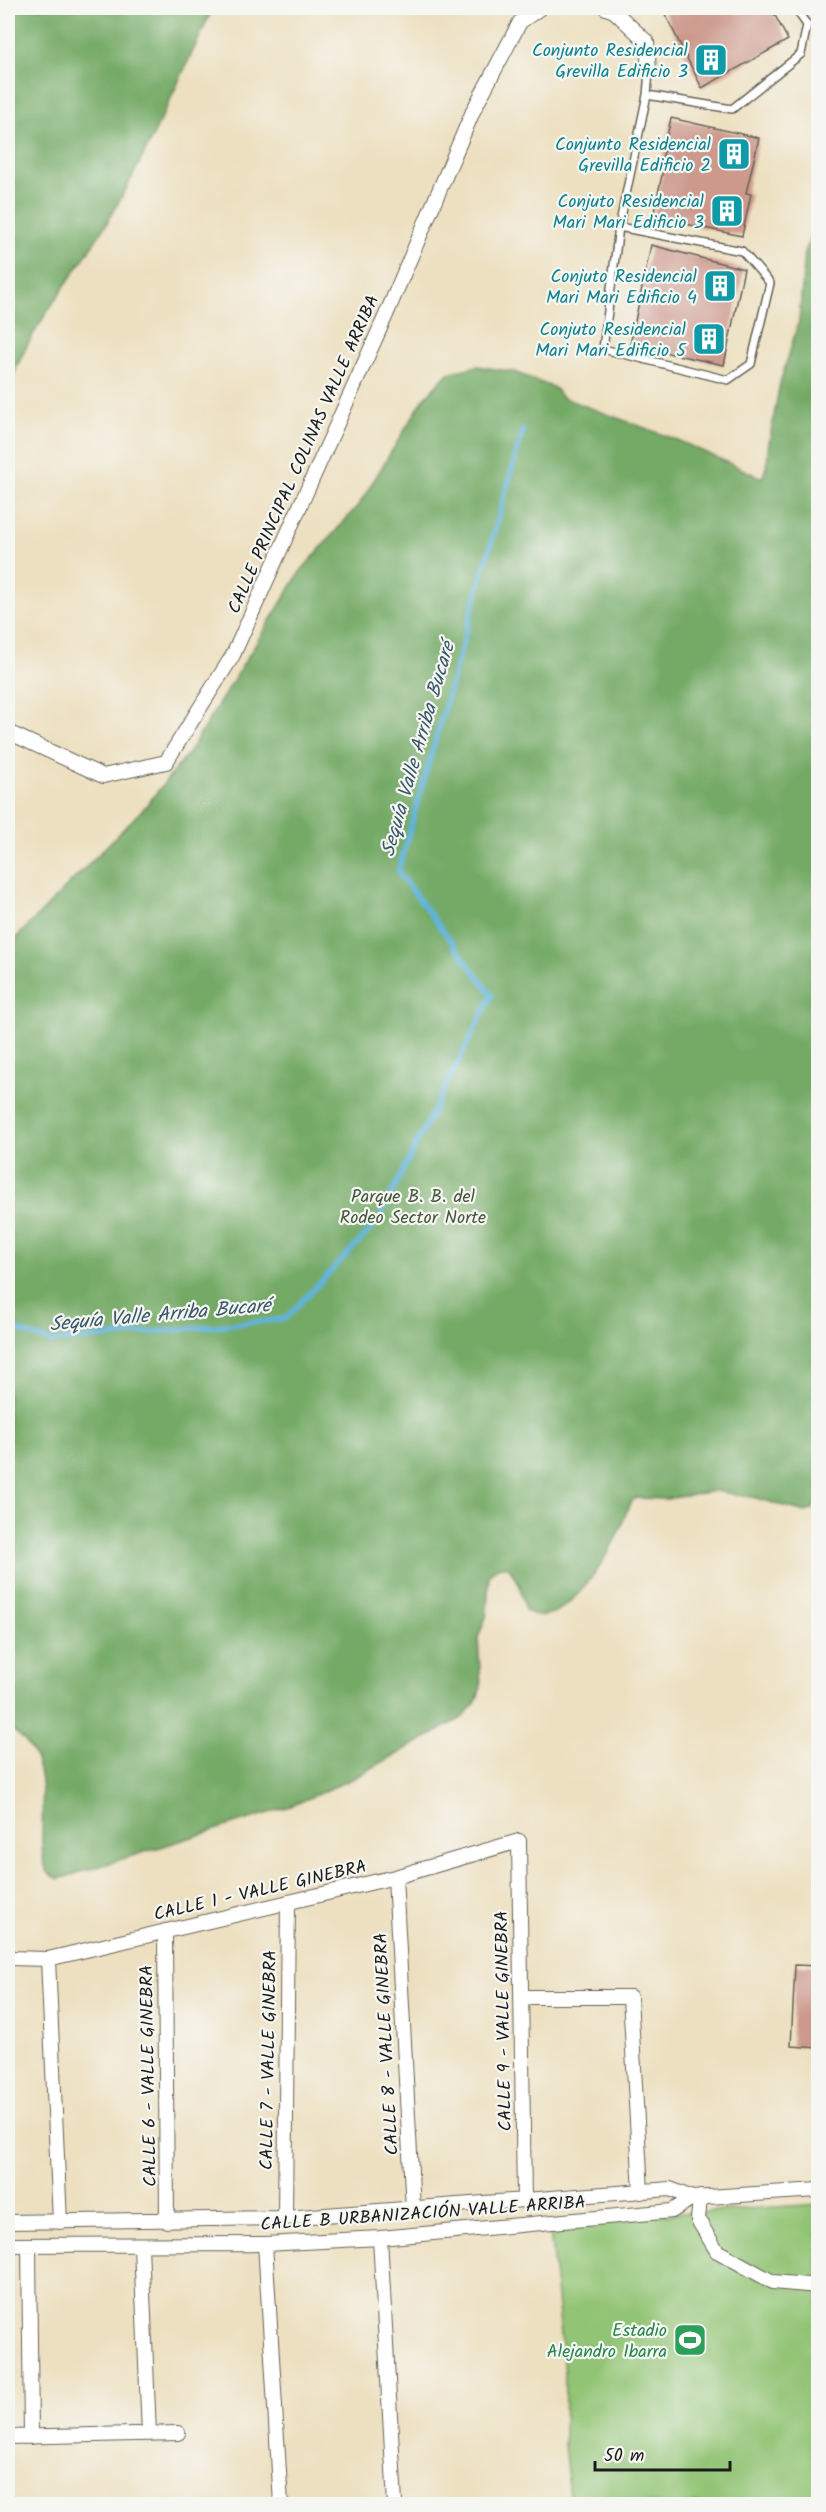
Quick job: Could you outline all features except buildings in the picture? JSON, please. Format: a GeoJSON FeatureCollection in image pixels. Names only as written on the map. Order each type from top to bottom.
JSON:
{"type":"FeatureCollection","features":[{"type":"Feature","properties":{"kind":"street","name":"CALLE PRINCIPAL COLINAS VALLE ARRIBA"},"geometry":{"type":"LineString","coordinates":[[8,732],[103,776],[166,762],[233,655],[386,315],[474,109],[520,22],[540,8]]}},
{"type":"Feature","properties":{"kind":"street"},"geometry":{"type":"LineString","coordinates":[[606,8],[614,11],[647,42],[649,72]]}},
{"type":"Feature","properties":{"kind":"street","name":"CALLE 1 - VALLE GINEBRA"},"geometry":{"type":"LineString","coordinates":[[8,1958],[48,1959],[395,1877],[519,1841]]}},
{"type":"Feature","properties":{"kind":"street","name":"CALLE 9 - VALLE GINEBRA"},"geometry":{"type":"LineString","coordinates":[[519,1841],[524,2201]]}},
{"type":"Feature","properties":{"kind":"street","name":"CALLE 8 - VALLE GINEBRA"},"geometry":{"type":"LineString","coordinates":[[395,1877],[413,2209]]}},
{"type":"Feature","properties":{"kind":"street","name":"CALLE 7 - VALLE GINEBRA"},"geometry":{"type":"LineString","coordinates":[[285,2218],[288,1902]]}},
{"type":"Feature","properties":{"kind":"street","name":"CALLE 6 - VALLE GINEBRA"},"geometry":{"type":"LineString","coordinates":[[165,1931],[167,2221]]}},
{"type":"Feature","properties":{"kind":"street"},"geometry":{"type":"LineString","coordinates":[[48,1959],[60,2222]]}},
{"type":"Feature","properties":{"kind":"street"},"geometry":{"type":"LineString","coordinates":[[521,1996],[630,1997],[641,2192]]}},
{"type":"Feature","properties":{"kind":"street","name":"CALLE B URBANIZACIÓN VALLE ARRIBA"},"geometry":{"type":"LineString","coordinates":[[8,2222],[285,2218],[670,2189],[696,2198],[819,2190]]}},
{"type":"Feature","properties":{"kind":"street"},"geometry":{"type":"LineString","coordinates":[[696,2198],[698,2220],[717,2251],[773,2282],[819,2286]]}},
{"type":"Feature","properties":{"kind":"street","name":"CALLE B URBANIZACIÓN VALLE ARRIBA"},"geometry":{"type":"LineString","coordinates":[[8,2245],[265,2244],[380,2238],[672,2211],[696,2198]]}},
{"type":"Feature","properties":{"kind":"street"},"geometry":{"type":"LineString","coordinates":[[380,2238],[395,2505]]}},
{"type":"Feature","properties":{"kind":"street"},"geometry":{"type":"LineString","coordinates":[[265,2244],[281,2505]]}},
{"type":"Feature","properties":{"kind":"street"},"geometry":{"type":"LineString","coordinates":[[29,2245],[31,2437]]}},
{"type":"Feature","properties":{"kind":"street"},"geometry":{"type":"LineString","coordinates":[[141,2246],[149,2434]]}},
{"type":"Feature","properties":{"kind":"street"},"geometry":{"type":"LineString","coordinates":[[8,2438],[178,2433]]}},
{"type":"Feature","properties":{"kind":"lane"},"geometry":{"type":"LineString","coordinates":[[646,95],[732,110],[801,54],[807,25],[795,8]]}},
{"type":"Feature","properties":{"kind":"lane"},"geometry":{"type":"LineString","coordinates":[[619,227],[742,251],[770,283],[751,364],[728,380],[603,349],[619,227],[649,72]]}},
{"type":"Feature","properties":{"kind":"green space"},"geometry":{"type":"Polygon","coordinates":[[[8,8],[213,8],[125,191],[99,236],[37,328],[14,375],[8,397],[8,8]]]}},
{"type":"Feature","properties":{"kind":"green space","name":"Parque B. B. del Rodeo Sector Norte"},"geometry":{"type":"Polygon","coordinates":[[[818,209],[818,1500],[812,1510],[805,1512],[756,1498],[715,1491],[666,1499],[635,1498],[628,1508],[615,1540],[595,1573],[569,1603],[554,1612],[540,1615],[525,1610],[520,1586],[509,1567],[500,1566],[489,1574],[487,1614],[478,1638],[481,1687],[476,1702],[462,1718],[354,1778],[291,1806],[59,1879],[49,1873],[43,1861],[42,1793],[37,1763],[31,1749],[21,1737],[8,1728],[8,946],[146,806],[189,752],[300,572],[360,503],[423,400],[448,373],[477,366],[514,372],[555,388],[561,397],[677,440],[762,478],[767,465],[780,383],[799,321],[805,253],[818,209]]]}},
{"type":"Feature","properties":{"kind":"green space","name":"Estadio Alejandro Ibarra"},"geometry":{"type":"Polygon","coordinates":[[[818,2204],[818,2504],[571,2504],[564,2445],[565,2373],[549,2222],[818,2204]]]}},
{"type":"Feature","properties":{"kind":"waterway","name":"Sequía Valle Arriba Bucaré"},"geometry":{"type":"LineString","coordinates":[[8,1327],[51,1342],[285,1319],[376,1224],[492,995],[398,872],[523,430]]}},
{"type":"Feature","properties":{"kind":"place","name":"Conjunto Residencial Grevilla Edificio 3"},"geometry":{"type":"Point","coordinates":[711,60]}},
{"type":"Feature","properties":{"kind":"place","name":"Conjunto Residencial Grevilla Edificio 2"},"geometry":{"type":"Point","coordinates":[734,154]}},
{"type":"Feature","properties":{"kind":"place","name":"Conjuto Residencial Mari Mari Edificio 3"},"geometry":{"type":"Point","coordinates":[727,211]}},
{"type":"Feature","properties":{"kind":"place","name":"Conjuto Residencial Mari Mari Edificio 4"},"geometry":{"type":"Point","coordinates":[720,286]}},
{"type":"Feature","properties":{"kind":"place","name":"Conjuto Residencial Mari Mari Edificio 5"},"geometry":{"type":"Point","coordinates":[709,339]}},
{"type":"Feature","properties":{"kind":"place","name":"Estadio Alejandro Ibarra"},"geometry":{"type":"Point","coordinates":[690,2340]}}]}
